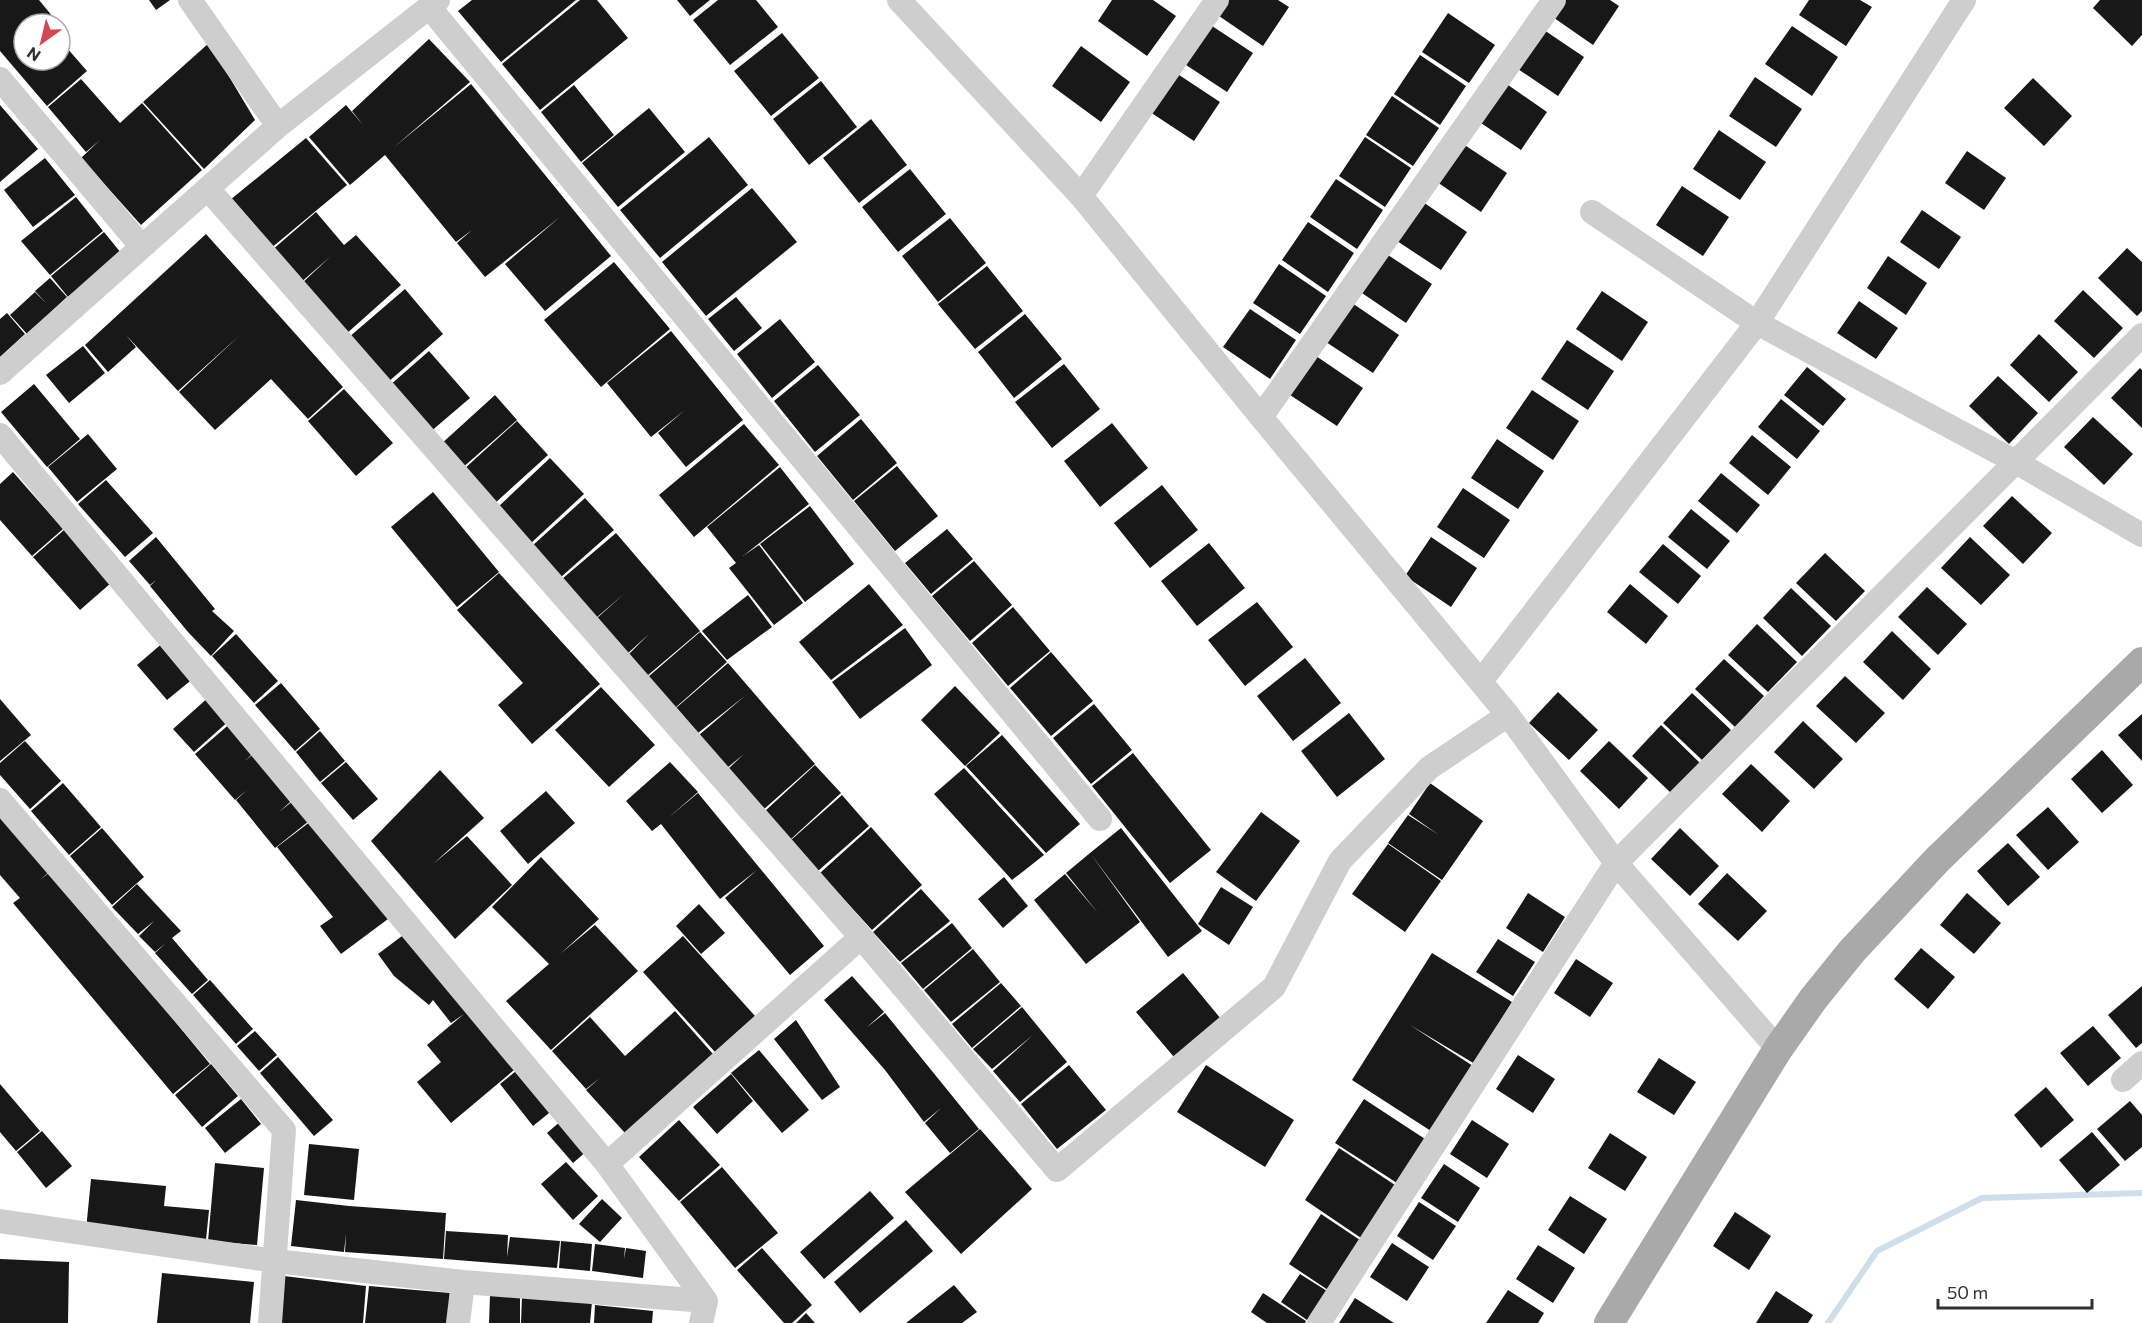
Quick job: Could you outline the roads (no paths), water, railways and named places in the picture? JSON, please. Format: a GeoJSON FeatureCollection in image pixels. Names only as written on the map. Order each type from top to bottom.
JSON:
{"type":"FeatureCollection","features":[{"type":"Feature","properties":{"kind":"main road"},"geometry":{"type":"LineString","coordinates":[[1608,1323],[1778,1049],[1814,998],[1852,951],[1937,860],[2142,662]]}},
{"type":"Feature","properties":{"kind":"street"},"geometry":{"type":"LineString","coordinates":[[190,0],[278,126]]}},
{"type":"Feature","properties":{"kind":"street"},"geometry":{"type":"LineString","coordinates":[[899,0],[1081,196],[1481,681],[1616,863],[1778,1049]]}},
{"type":"Feature","properties":{"kind":"street"},"geometry":{"type":"LineString","coordinates":[[1081,196],[1217,0]]}},
{"type":"Feature","properties":{"kind":"street"},"geometry":{"type":"LineString","coordinates":[[1261,417],[1554,0]]}},
{"type":"Feature","properties":{"kind":"street"},"geometry":{"type":"LineString","coordinates":[[1481,681],[1757,322],[1964,0]]}},
{"type":"Feature","properties":{"kind":"street"},"geometry":{"type":"LineString","coordinates":[[0,373],[278,126],[434,4],[1101,819]]}},
{"type":"Feature","properties":{"kind":"street"},"geometry":{"type":"LineString","coordinates":[[0,79],[142,247]]}},
{"type":"Feature","properties":{"kind":"street"},"geometry":{"type":"LineString","coordinates":[[208,189],[861,937],[1057,1170],[1274,987],[1340,861],[1429,768],[1508,715]]}},
{"type":"Feature","properties":{"kind":"street"},"geometry":{"type":"LineString","coordinates":[[1592,212],[1757,322],[2016,462],[2142,535]]}},
{"type":"Feature","properties":{"kind":"street"},"geometry":{"type":"LineString","coordinates":[[1319,1323],[1616,863],[2142,335]]}},
{"type":"Feature","properties":{"kind":"street"},"geometry":{"type":"LineString","coordinates":[[0,435],[607,1164],[704,1312]]}},
{"type":"Feature","properties":{"kind":"street"},"geometry":{"type":"LineString","coordinates":[[0,800],[284,1130],[270,1323]]}},
{"type":"Feature","properties":{"kind":"street"},"geometry":{"type":"LineString","coordinates":[[607,1164],[861,937]]}},
{"type":"Feature","properties":{"kind":"street"},"geometry":{"type":"LineString","coordinates":[[2122,1080],[2142,1063]]}},
{"type":"Feature","properties":{"kind":"street"},"geometry":{"type":"LineString","coordinates":[[0,1221],[275,1261],[704,1312]]}},
{"type":"Feature","properties":{"kind":"street"},"geometry":{"type":"LineString","coordinates":[[458,1323],[463,1282]]}},
{"type":"Feature","properties":{"kind":"waterway"},"geometry":{"type":"LineString","coordinates":[[1828,1323],[1877,1251],[1982,1198],[2142,1193]]}}]}
